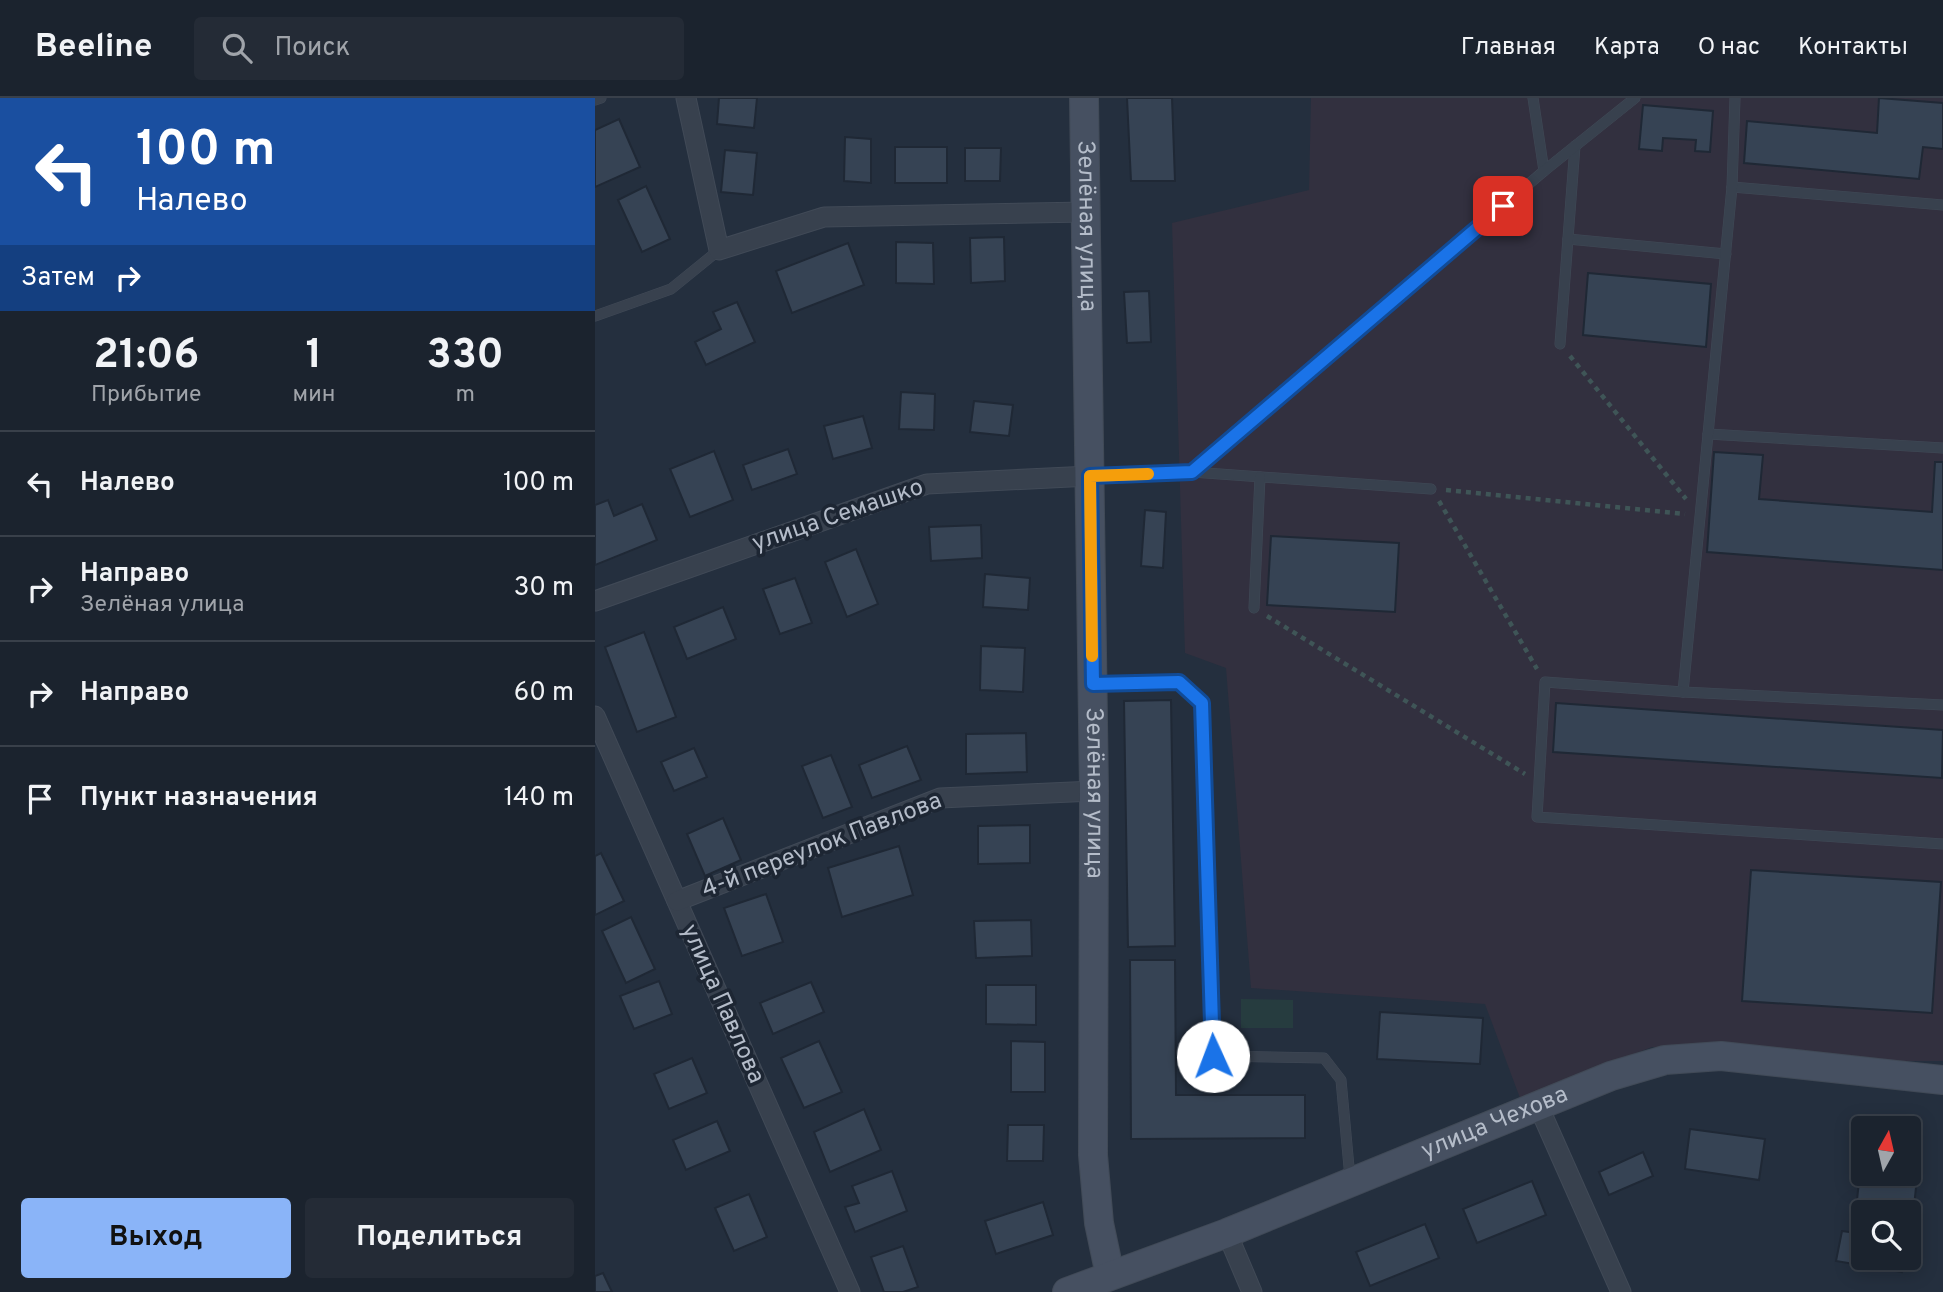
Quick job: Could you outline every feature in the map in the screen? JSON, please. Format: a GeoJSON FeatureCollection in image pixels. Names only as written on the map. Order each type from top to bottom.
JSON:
{"type":"FeatureCollection","features":[{"type":"Feature","properties":{"kind":"street"},"geometry":{"type":"LineString","coordinates":[[686,98],[719,250],[824,217],[1086,212]]}},
{"type":"Feature","properties":{"kind":"street","name":"Зелёная улица"},"geometry":{"type":"LineString","coordinates":[[1084,98],[1094,791],[1093,1155],[1099,1223],[1110,1275]]}},
{"type":"Feature","properties":{"kind":"street","name":"улица Семашко"},"geometry":{"type":"LineString","coordinates":[[595,601],[926,484],[1090,476]]}},
{"type":"Feature","properties":{"kind":"street","name":"улица Павлова"},"geometry":{"type":"LineString","coordinates":[[595,716],[850,1292]]}},
{"type":"Feature","properties":{"kind":"street","name":"4-й переулок Павлова"},"geometry":{"type":"LineString","coordinates":[[677,901],[940,798],[1094,791]]}},
{"type":"Feature","properties":{"kind":"street","name":"улица Чехова"},"geometry":{"type":"LineString","coordinates":[[1067,1292],[1227,1233],[1611,1076],[1665,1060],[1721,1056],[1943,1080]]}},
{"type":"Feature","properties":{"kind":"street"},"geometry":{"type":"LineString","coordinates":[[1538,1105],[1621,1292]]}},
{"type":"Feature","properties":{"kind":"street"},"geometry":{"type":"LineString","coordinates":[[1227,1233],[1252,1292]]}},
{"type":"Feature","properties":{"kind":"lane"},"geometry":{"type":"LineString","coordinates":[[595,100],[601,98]]}},
{"type":"Feature","properties":{"kind":"lane"},"geometry":{"type":"LineString","coordinates":[[1533,98],[1544,171]]}},
{"type":"Feature","properties":{"kind":"lane"},"geometry":{"type":"LineString","coordinates":[[1192,472],[1544,171],[1635,98]]}},
{"type":"Feature","properties":{"kind":"lane"},"geometry":{"type":"LineString","coordinates":[[1683,692],[1732,187],[1735,98]]}},
{"type":"Feature","properties":{"kind":"lane"},"geometry":{"type":"LineString","coordinates":[[1560,344],[1574,146]]}},
{"type":"Feature","properties":{"kind":"lane"},"geometry":{"type":"LineString","coordinates":[[1732,187],[1943,205]]}},
{"type":"Feature","properties":{"kind":"lane"},"geometry":{"type":"LineString","coordinates":[[1568,239],[1725,254]]}},
{"type":"Feature","properties":{"kind":"lane"},"geometry":{"type":"LineString","coordinates":[[595,316],[671,289],[719,250]]}},
{"type":"Feature","properties":{"kind":"lane"},"geometry":{"type":"LineString","coordinates":[[1708,434],[1943,448]]}},
{"type":"Feature","properties":{"kind":"lane"},"geometry":{"type":"LineString","coordinates":[[1090,476],[1192,472],[1431,489]]}},
{"type":"Feature","properties":{"kind":"lane"},"geometry":{"type":"LineString","coordinates":[[1254,608],[1260,477]]}},
{"type":"Feature","properties":{"kind":"lane"},"geometry":{"type":"LineString","coordinates":[[1093,684],[1179,682],[1202,703],[1213,1056],[1324,1058],[1341,1080],[1351,1182]]}},
{"type":"Feature","properties":{"kind":"lane"},"geometry":{"type":"LineString","coordinates":[[1943,705],[1545,682],[1537,817],[1943,845]]}},
{"type":"Feature","properties":{"kind":"path"},"geometry":{"type":"LineString","coordinates":[[1560,344],[1700,516]]}},
{"type":"Feature","properties":{"kind":"path"},"geometry":{"type":"LineString","coordinates":[[1431,489],[1700,516]]}},
{"type":"Feature","properties":{"kind":"path"},"geometry":{"type":"LineString","coordinates":[[1431,489],[1545,682]]}},
{"type":"Feature","properties":{"kind":"path"},"geometry":{"type":"LineString","coordinates":[[1254,608],[1539,783]]}},
{"type":"Feature","properties":{"kind":"shaded area"},"geometry":{"type":"Polygon","coordinates":[[[1311,98],[1943,98],[1943,1061],[1887,1061],[1763,1047],[1652,1047],[1520,1098],[1485,1004],[1251,988],[1226,668],[1185,653],[1172,223],[1309,190],[1311,98]]]}},
{"type":"Feature","properties":{"kind":"green space"},"geometry":{"type":"Polygon","coordinates":[[[1241,999],[1293,1000],[1293,1028],[1241,1028],[1241,999]]]}},
{"type":"Feature","properties":{"kind":"building"},"geometry":{"type":"Polygon","coordinates":[[[719,98],[757,98],[754,128],[717,124],[719,98]]]}},
{"type":"Feature","properties":{"kind":"building"},"geometry":{"type":"Polygon","coordinates":[[[1127,98],[1172,98],[1175,181],[1131,181],[1127,98]]]}},
{"type":"Feature","properties":{"kind":"building"},"geometry":{"type":"Polygon","coordinates":[[[1879,98],[1943,103],[1943,149],[1923,147],[1919,179],[1744,163],[1747,121],[1877,133],[1879,98]]]}},
{"type":"Feature","properties":{"kind":"building"},"geometry":{"type":"Polygon","coordinates":[[[1643,105],[1713,111],[1710,152],[1695,151],[1696,140],[1663,138],[1662,151],[1639,149],[1643,105]]]}},
{"type":"Feature","properties":{"kind":"building"},"geometry":{"type":"Polygon","coordinates":[[[619,119],[640,167],[595,187],[595,130],[619,119]]]}},
{"type":"Feature","properties":{"kind":"building"},"geometry":{"type":"Polygon","coordinates":[[[845,137],[871,139],[871,183],[844,181],[845,137]]]}},
{"type":"Feature","properties":{"kind":"building"},"geometry":{"type":"Polygon","coordinates":[[[895,147],[947,147],[947,183],[895,183],[895,147]]]}},
{"type":"Feature","properties":{"kind":"building"},"geometry":{"type":"Polygon","coordinates":[[[965,148],[1001,148],[1000,181],[965,181],[965,148]]]}},
{"type":"Feature","properties":{"kind":"building"},"geometry":{"type":"Polygon","coordinates":[[[725,150],[757,153],[753,195],[721,192],[725,150]]]}},
{"type":"Feature","properties":{"kind":"building"},"geometry":{"type":"Polygon","coordinates":[[[646,186],[670,239],[642,252],[618,200],[646,186]]]}},
{"type":"Feature","properties":{"kind":"building"},"geometry":{"type":"Polygon","coordinates":[[[1004,237],[1005,281],[971,283],[970,238],[1004,237]]]}},
{"type":"Feature","properties":{"kind":"building"},"geometry":{"type":"Polygon","coordinates":[[[896,242],[933,243],[934,284],[896,283],[896,242]]]}},
{"type":"Feature","properties":{"kind":"building"},"geometry":{"type":"Polygon","coordinates":[[[848,243],[864,285],[792,313],[776,271],[848,243]]]}},
{"type":"Feature","properties":{"kind":"building"},"geometry":{"type":"Polygon","coordinates":[[[1588,273],[1711,284],[1706,347],[1583,335],[1588,273]]]}},
{"type":"Feature","properties":{"kind":"building"},"geometry":{"type":"Polygon","coordinates":[[[1149,291],[1151,342],[1127,343],[1124,292],[1149,291]]]}},
{"type":"Feature","properties":{"kind":"building"},"geometry":{"type":"Polygon","coordinates":[[[737,302],[755,342],[706,365],[695,342],[721,329],[713,312],[737,302]]]}},
{"type":"Feature","properties":{"kind":"building"},"geometry":{"type":"Polygon","coordinates":[[[901,392],[935,394],[934,430],[899,429],[901,392]]]}},
{"type":"Feature","properties":{"kind":"building"},"geometry":{"type":"Polygon","coordinates":[[[974,401],[1013,405],[1009,436],[970,432],[974,401]]]}},
{"type":"Feature","properties":{"kind":"building"},"geometry":{"type":"Polygon","coordinates":[[[863,416],[872,448],[833,459],[824,426],[863,416]]]}},
{"type":"Feature","properties":{"kind":"building"},"geometry":{"type":"Polygon","coordinates":[[[788,449],[797,474],[752,490],[743,465],[788,449]]]}},
{"type":"Feature","properties":{"kind":"building"},"geometry":{"type":"Polygon","coordinates":[[[714,451],[733,500],[690,517],[670,469],[714,451]]]}},
{"type":"Feature","properties":{"kind":"building"},"geometry":{"type":"Polygon","coordinates":[[[1714,452],[1763,455],[1759,499],[1932,512],[1935,462],[1943,462],[1943,570],[1707,552],[1714,452]]]}},
{"type":"Feature","properties":{"kind":"building"},"geometry":{"type":"Polygon","coordinates":[[[608,500],[614,516],[642,504],[657,540],[595,565],[595,505],[608,500]]]}},
{"type":"Feature","properties":{"kind":"building"},"geometry":{"type":"Polygon","coordinates":[[[1145,510],[1166,512],[1163,568],[1141,566],[1145,510]]]}},
{"type":"Feature","properties":{"kind":"building"},"geometry":{"type":"Polygon","coordinates":[[[981,525],[982,558],[931,561],[929,527],[981,525]]]}},
{"type":"Feature","properties":{"kind":"building"},"geometry":{"type":"Polygon","coordinates":[[[1271,536],[1399,543],[1395,612],[1267,605],[1271,536]]]}},
{"type":"Feature","properties":{"kind":"building"},"geometry":{"type":"Polygon","coordinates":[[[856,549],[878,604],[847,617],[825,562],[856,549]]]}},
{"type":"Feature","properties":{"kind":"building"},"geometry":{"type":"Polygon","coordinates":[[[985,574],[1030,578],[1028,610],[983,607],[985,574]]]}},
{"type":"Feature","properties":{"kind":"building"},"geometry":{"type":"Polygon","coordinates":[[[795,578],[812,623],[780,634],[763,589],[795,578]]]}},
{"type":"Feature","properties":{"kind":"building"},"geometry":{"type":"Polygon","coordinates":[[[723,607],[736,639],[687,659],[674,627],[723,607]]]}},
{"type":"Feature","properties":{"kind":"building"},"geometry":{"type":"Polygon","coordinates":[[[644,632],[676,717],[637,732],[605,647],[644,632]]]}},
{"type":"Feature","properties":{"kind":"building"},"geometry":{"type":"Polygon","coordinates":[[[981,646],[1025,648],[1023,692],[980,690],[981,646]]]}},
{"type":"Feature","properties":{"kind":"building"},"geometry":{"type":"Polygon","coordinates":[[[1171,700],[1175,946],[1128,947],[1124,701],[1171,700]]]}},
{"type":"Feature","properties":{"kind":"building"},"geometry":{"type":"Polygon","coordinates":[[[1556,703],[1943,730],[1942,778],[1553,752],[1556,703]]]}},
{"type":"Feature","properties":{"kind":"building"},"geometry":{"type":"Polygon","coordinates":[[[1026,733],[1027,772],[966,774],[966,734],[1026,733]]]}},
{"type":"Feature","properties":{"kind":"building"},"geometry":{"type":"Polygon","coordinates":[[[907,746],[921,780],[872,798],[859,765],[907,746]]]}},
{"type":"Feature","properties":{"kind":"building"},"geometry":{"type":"Polygon","coordinates":[[[694,748],[707,777],[674,791],[661,762],[694,748]]]}},
{"type":"Feature","properties":{"kind":"building"},"geometry":{"type":"Polygon","coordinates":[[[831,755],[852,807],[823,818],[802,766],[831,755]]]}},
{"type":"Feature","properties":{"kind":"building"},"geometry":{"type":"Polygon","coordinates":[[[723,818],[741,860],[705,876],[687,834],[723,818]]]}},
{"type":"Feature","properties":{"kind":"building"},"geometry":{"type":"Polygon","coordinates":[[[1030,825],[1030,863],[978,864],[978,826],[1030,825]]]}},
{"type":"Feature","properties":{"kind":"building"},"geometry":{"type":"Polygon","coordinates":[[[899,846],[913,895],[842,917],[828,868],[899,846]]]}},
{"type":"Feature","properties":{"kind":"building"},"geometry":{"type":"Polygon","coordinates":[[[601,853],[624,901],[595,915],[595,856],[601,853]]]}},
{"type":"Feature","properties":{"kind":"building"},"geometry":{"type":"Polygon","coordinates":[[[1751,870],[1941,882],[1932,1013],[1742,1001],[1751,870]]]}},
{"type":"Feature","properties":{"kind":"building"},"geometry":{"type":"Polygon","coordinates":[[[766,894],[783,942],[742,956],[724,908],[766,894]]]}},
{"type":"Feature","properties":{"kind":"building"},"geometry":{"type":"Polygon","coordinates":[[[631,917],[655,969],[626,983],[602,931],[631,917]]]}},
{"type":"Feature","properties":{"kind":"building"},"geometry":{"type":"Polygon","coordinates":[[[1031,920],[1032,956],[976,958],[974,921],[1031,920]]]}},
{"type":"Feature","properties":{"kind":"building"},"geometry":{"type":"Polygon","coordinates":[[[1130,960],[1175,960],[1176,1095],[1305,1095],[1305,1138],[1131,1139],[1130,960]]]}},
{"type":"Feature","properties":{"kind":"building"},"geometry":{"type":"Polygon","coordinates":[[[659,981],[672,1014],[634,1029],[620,996],[659,981]]]}},
{"type":"Feature","properties":{"kind":"building"},"geometry":{"type":"Polygon","coordinates":[[[811,982],[824,1012],[773,1034],[760,1003],[811,982]]]}},
{"type":"Feature","properties":{"kind":"building"},"geometry":{"type":"Polygon","coordinates":[[[986,985],[1036,985],[1036,1025],[986,1024],[986,985]]]}},
{"type":"Feature","properties":{"kind":"building"},"geometry":{"type":"Polygon","coordinates":[[[1380,1012],[1483,1018],[1480,1064],[1377,1059],[1380,1012]]]}},
{"type":"Feature","properties":{"kind":"building"},"geometry":{"type":"Polygon","coordinates":[[[819,1041],[842,1092],[804,1108],[781,1058],[819,1041]]]}},
{"type":"Feature","properties":{"kind":"building"},"geometry":{"type":"Polygon","coordinates":[[[1011,1041],[1045,1042],[1045,1092],[1011,1092],[1011,1041]]]}},
{"type":"Feature","properties":{"kind":"building"},"geometry":{"type":"Polygon","coordinates":[[[692,1058],[707,1093],[669,1109],[654,1074],[692,1058]]]}},
{"type":"Feature","properties":{"kind":"building"},"geometry":{"type":"Polygon","coordinates":[[[864,1109],[881,1150],[830,1172],[814,1132],[864,1109]]]}},
{"type":"Feature","properties":{"kind":"building"},"geometry":{"type":"Polygon","coordinates":[[[717,1121],[730,1151],[686,1170],[673,1140],[717,1121]]]}},
{"type":"Feature","properties":{"kind":"building"},"geometry":{"type":"Polygon","coordinates":[[[1008,1125],[1044,1125],[1043,1161],[1007,1161],[1008,1125]]]}},
{"type":"Feature","properties":{"kind":"building"},"geometry":{"type":"Polygon","coordinates":[[[1690,1129],[1765,1139],[1759,1180],[1685,1169],[1690,1129]]]}},
{"type":"Feature","properties":{"kind":"building"},"geometry":{"type":"Polygon","coordinates":[[[1643,1152],[1653,1176],[1609,1195],[1599,1172],[1643,1152]]]}},
{"type":"Feature","properties":{"kind":"building"},"geometry":{"type":"Polygon","coordinates":[[[892,1171],[907,1211],[855,1232],[845,1207],[859,1203],[852,1186],[892,1171]]]}},
{"type":"Feature","properties":{"kind":"building"},"geometry":{"type":"Polygon","coordinates":[[[1532,1181],[1546,1215],[1477,1243],[1463,1209],[1532,1181]]]}},
{"type":"Feature","properties":{"kind":"building"},"geometry":{"type":"Polygon","coordinates":[[[1859,1186],[1916,1186],[1915,1200],[1857,1200],[1859,1186]]]}},
{"type":"Feature","properties":{"kind":"building"},"geometry":{"type":"Polygon","coordinates":[[[749,1194],[767,1237],[734,1251],[715,1208],[749,1194]]]}},
{"type":"Feature","properties":{"kind":"building"},"geometry":{"type":"Polygon","coordinates":[[[1043,1202],[1053,1235],[996,1254],[985,1221],[1043,1202]]]}},
{"type":"Feature","properties":{"kind":"building"},"geometry":{"type":"Polygon","coordinates":[[[1425,1224],[1439,1258],[1370,1286],[1356,1252],[1425,1224]]]}},
{"type":"Feature","properties":{"kind":"building"},"geometry":{"type":"Polygon","coordinates":[[[1842,1231],[1851,1232],[1851,1264],[1836,1261],[1842,1231]]]}},
{"type":"Feature","properties":{"kind":"building"},"geometry":{"type":"Polygon","coordinates":[[[903,1246],[918,1287],[903,1292],[884,1292],[871,1257],[903,1246]]]}},
{"type":"Feature","properties":{"kind":"building"},"geometry":{"type":"Polygon","coordinates":[[[603,1273],[612,1292],[595,1292],[595,1276],[603,1273]]]}},
{"type":"Feature","properties":{"kind":"slow traffic"},"geometry":{"type":"LineString","coordinates":[[1092,656],[1090,476],[1148,474]]}},
{"type":"Feature","properties":{"kind":"route"},"geometry":{"type":"LineString","coordinates":[[1213,1056],[1202,703],[1179,682],[1093,684],[1090,476],[1192,472],[1503,206]]}}]}
